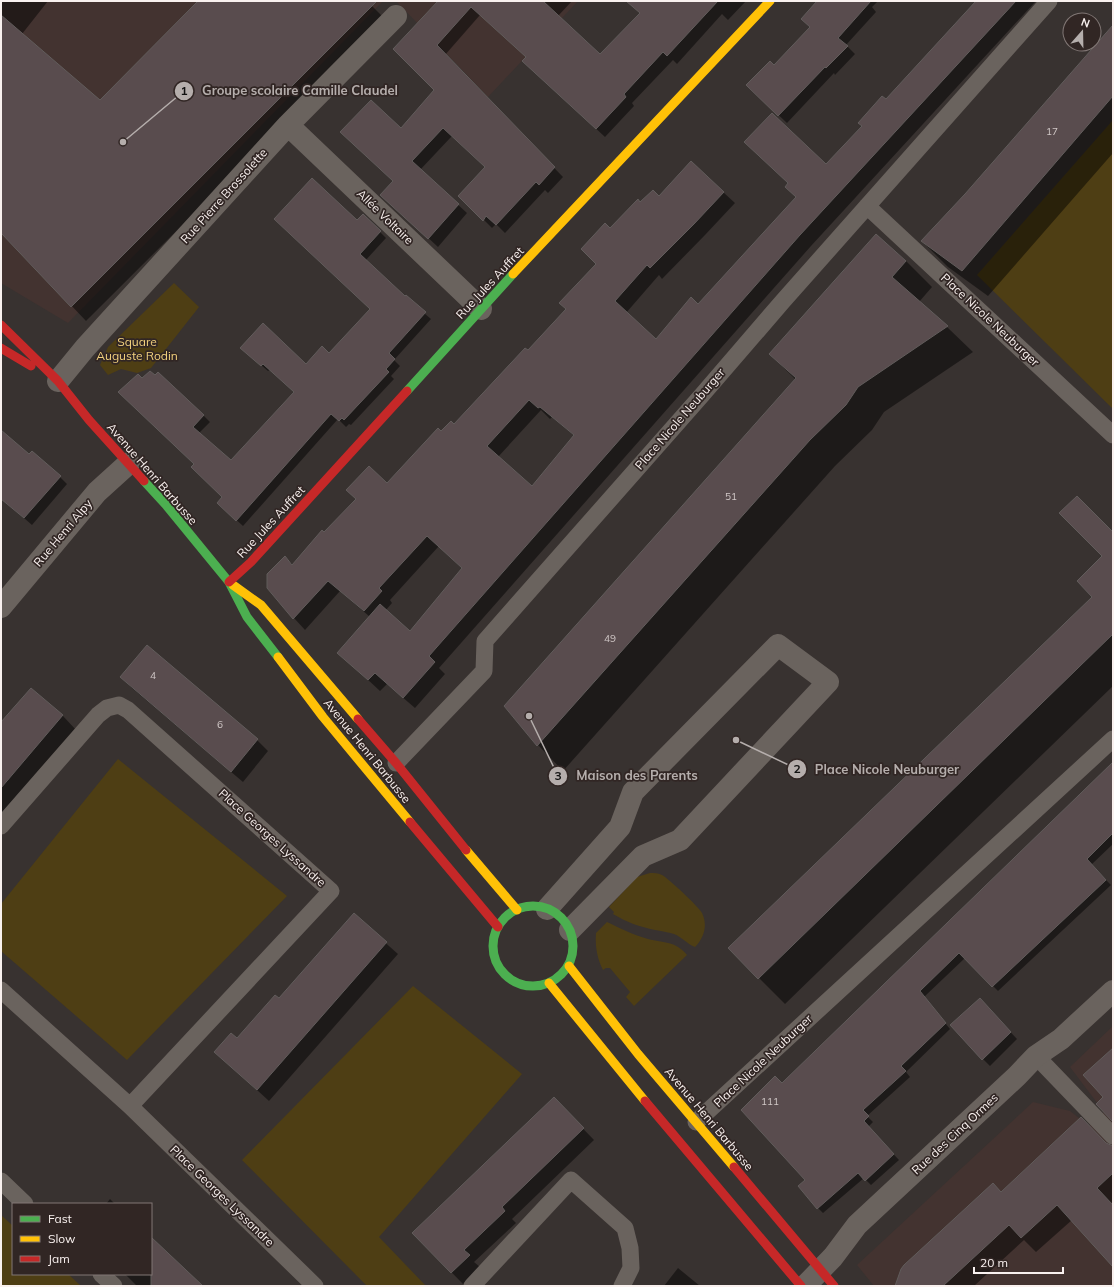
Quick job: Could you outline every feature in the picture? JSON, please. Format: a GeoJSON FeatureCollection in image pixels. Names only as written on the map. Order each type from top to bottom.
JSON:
{"type":"FeatureCollection","features":[{"type":"Feature","properties":{"kind":"street","name":"Rue Jules Auffret"},"geometry":{"type":"LineString","coordinates":[[229,582],[251,562],[482,309],[770,1]]}},
{"type":"Feature","properties":{"kind":"street","name":"Rue Pierre Brossolette"},"geometry":{"type":"LineString","coordinates":[[58,381],[90,342],[288,125],[396,16]]}},
{"type":"Feature","properties":{"kind":"street","name":"Allée Voltaire"},"geometry":{"type":"LineString","coordinates":[[288,125],[482,309]]}},
{"type":"Feature","properties":{"kind":"street","name":"Avenue Henri Barbusse"},"geometry":{"type":"LineString","coordinates":[[1,325],[58,381],[89,420],[129,463],[229,582],[247,617],[323,717],[498,927]]}},
{"type":"Feature","properties":{"kind":"street","name":"Avenue Henri Barbusse"},"geometry":{"type":"LineString","coordinates":[[1,348],[58,381]]}},
{"type":"Feature","properties":{"kind":"street","name":"Rue Henri Alpy"},"geometry":{"type":"LineString","coordinates":[[1,607],[97,492],[129,463]]}},
{"type":"Feature","properties":{"kind":"street","name":"Avenue Henri Barbusse"},"geometry":{"type":"LineString","coordinates":[[229,582],[261,606],[396,763],[517,910]]}},
{"type":"Feature","properties":{"kind":"street"},"geometry":{"type":"LineString","coordinates":[[547,909],[620,827],[633,792],[778,645],[828,682],[680,840],[643,856],[570,930]]}},
{"type":"Feature","properties":{"kind":"street"},"geometry":{"type":"LineString","coordinates":[[531,906],[547,909],[561,917],[570,930],[574,948],[569,966],[560,976],[550,983],[530,986],[511,980],[498,965],[493,946],[498,927],[506,917],[517,910],[531,906]]}},
{"type":"Feature","properties":{"kind":"street","name":"Avenue Henri Barbusse"},"geometry":{"type":"LineString","coordinates":[[569,966],[629,1043],[821,1268],[834,1286]]}},
{"type":"Feature","properties":{"kind":"street"},"geometry":{"type":"LineString","coordinates":[[550,983],[632,1085],[801,1286]]}},
{"type":"Feature","properties":{"kind":"street","name":"Rue des Cinq Ormes"},"geometry":{"type":"LineString","coordinates":[[805,1286],[833,1256],[857,1225],[1036,1056],[1061,1039],[1113,991]]}},
{"type":"Feature","properties":{"kind":"lane","name":"Place Nicole Neuburger"},"geometry":{"type":"LineString","coordinates":[[396,763],[484,671],[485,641],[1049,1]]}},
{"type":"Feature","properties":{"kind":"lane","name":"Place Nicole Neuburger"},"geometry":{"type":"LineString","coordinates":[[867,206],[1113,436]]}},
{"type":"Feature","properties":{"kind":"lane","name":"Place Georges Lyssandre"},"geometry":{"type":"LineString","coordinates":[[1,826],[98,715],[107,708],[119,705],[128,710],[331,891],[130,1106]]}},
{"type":"Feature","properties":{"kind":"lane","name":"Place Nicole Neuburger"},"geometry":{"type":"LineString","coordinates":[[696,1122],[1113,739]]}},
{"type":"Feature","properties":{"kind":"lane","name":"Place Georges Lyssandre"},"geometry":{"type":"LineString","coordinates":[[4,997],[130,1106],[315,1286]]}},
{"type":"Feature","properties":{"kind":"lane"},"geometry":{"type":"LineString","coordinates":[[1036,1056],[1113,1136]]}},
{"type":"Feature","properties":{"kind":"lane"},"geometry":{"type":"LineString","coordinates":[[472,1286],[571,1180],[626,1228],[630,1248],[631,1268],[622,1286]]}},
{"type":"Feature","properties":{"kind":"lane"},"geometry":{"type":"LineString","coordinates":[[1,1181],[24,1203]]}},
{"type":"Feature","properties":{"kind":"lane"},"geometry":{"type":"LineString","coordinates":[[102,1275],[114,1286]]}},
{"type":"Feature","properties":{"kind":"shaded area"},"geometry":{"type":"Polygon","coordinates":[[[1,1],[383,1],[68,323],[1,283],[1,1]]]}},
{"type":"Feature","properties":{"kind":"shaded area"},"geometry":{"type":"Polygon","coordinates":[[[396,1],[578,1],[488,97],[396,1]]]}},
{"type":"Feature","properties":{"kind":"shaded area"},"geometry":{"type":"Polygon","coordinates":[[[1113,1026],[1113,1286],[874,1286],[857,1265],[1033,1102],[1070,1111],[1089,1126],[1104,1112],[1070,1067],[1113,1026]]]}},
{"type":"Feature","properties":{"kind":"green space"},"geometry":{"type":"Polygon","coordinates":[[[1113,120],[1113,409],[977,275],[1113,120]]]}},
{"type":"Feature","properties":{"kind":"green space","name":"Square Auguste Rodin"},"geometry":{"type":"Polygon","coordinates":[[[174,283],[199,307],[151,368],[137,373],[121,369],[108,375],[100,365],[108,347],[174,283]]]}},
{"type":"Feature","properties":{"kind":"green space"},"geometry":{"type":"Polygon","coordinates":[[[118,759],[287,896],[127,1060],[1,951],[1,904],[118,759]]]}},
{"type":"Feature","properties":{"kind":"green space"},"geometry":{"type":"Polygon","coordinates":[[[650,873],[659,874],[665,877],[677,887],[702,913],[705,927],[701,940],[695,947],[674,934],[639,926],[613,914],[614,912],[609,907],[637,877],[650,873]]]}},
{"type":"Feature","properties":{"kind":"green space"},"geometry":{"type":"Polygon","coordinates":[[[607,922],[642,937],[669,943],[679,947],[687,955],[634,1006],[626,997],[630,992],[610,968],[603,970],[599,961],[596,947],[596,933],[607,922]]]}},
{"type":"Feature","properties":{"kind":"green space"},"geometry":{"type":"Polygon","coordinates":[[[413,986],[522,1074],[379,1237],[426,1286],[367,1286],[242,1160],[413,986]]]}},
{"type":"Feature","properties":{"kind":"green space"},"geometry":{"type":"Polygon","coordinates":[[[1,1215],[12,1225],[12,1275],[69,1275],[81,1286],[1,1286],[1,1215]]]}},
{"type":"Feature","properties":{"kind":"building"},"geometry":{"type":"Polygon","coordinates":[[[198,1],[377,1],[71,307],[1,233],[1,15],[100,100],[198,1]]]}},
{"type":"Feature","properties":{"kind":"building"},"geometry":{"type":"Polygon","coordinates":[[[438,1],[543,1],[600,54],[640,13],[626,1],[718,1],[667,56],[663,52],[624,94],[626,97],[596,129],[522,61],[526,57],[471,7],[437,45],[555,167],[539,185],[536,182],[496,225],[486,216],[483,221],[458,196],[485,167],[443,128],[412,161],[459,204],[428,239],[380,195],[393,181],[340,132],[371,100],[401,128],[434,90],[393,49],[438,1]]]}},
{"type":"Feature","properties":{"kind":"building"},"geometry":{"type":"Polygon","coordinates":[[[817,1],[871,1],[838,38],[848,46],[826,68],[825,67],[778,116],[746,85],[770,61],[774,65],[810,27],[801,19],[817,1]]]}},
{"type":"Feature","properties":{"kind":"building"},"geometry":{"type":"Polygon","coordinates":[[[976,1],[1016,1],[800,235],[429,656],[435,662],[403,698],[375,673],[368,680],[337,653],[380,604],[410,631],[462,568],[427,536],[379,588],[382,591],[364,611],[328,581],[293,619],[267,588],[267,574],[285,556],[292,565],[322,530],[324,532],[356,499],[346,490],[369,466],[387,483],[438,428],[441,431],[451,421],[454,424],[525,348],[528,350],[566,309],[559,303],[596,264],[581,249],[605,223],[610,228],[638,199],[640,202],[653,190],[659,196],[691,161],[724,192],[650,268],[647,265],[615,301],[656,339],[691,297],[698,304],[796,197],[785,187],[788,183],[744,142],[772,113],[826,164],[862,126],[858,123],[882,96],[886,99],[976,1]],[[529,400],[487,446],[532,486],[574,435],[540,407],[538,408],[529,400]]]}},
{"type":"Feature","properties":{"kind":"building"},"geometry":{"type":"Polygon","coordinates":[[[1113,25],[1113,96],[962,271],[921,241],[965,194],[1089,52],[1102,52],[1102,38],[1113,25]]]}},
{"type":"Feature","properties":{"kind":"building"},"geometry":{"type":"Polygon","coordinates":[[[312,178],[357,220],[363,214],[381,231],[360,254],[405,296],[406,295],[426,312],[389,353],[395,359],[386,369],[389,372],[344,420],[342,418],[339,421],[331,414],[236,521],[217,503],[222,497],[191,467],[194,464],[118,392],[138,374],[142,378],[150,371],[155,375],[158,372],[204,415],[193,427],[231,460],[294,392],[263,364],[261,366],[240,348],[263,323],[306,364],[322,346],[329,353],[370,309],[274,219],[312,178]]]}},
{"type":"Feature","properties":{"kind":"building"},"geometry":{"type":"Polygon","coordinates":[[[876,234],[906,261],[892,277],[948,326],[858,387],[846,405],[810,440],[537,746],[504,706],[796,378],[769,354],[876,234]]]}},
{"type":"Feature","properties":{"kind":"building"},"geometry":{"type":"Polygon","coordinates":[[[1,430],[29,454],[32,451],[61,476],[24,518],[1,499],[1,430]]]}},
{"type":"Feature","properties":{"kind":"building"},"geometry":{"type":"Polygon","coordinates":[[[1077,496],[1113,532],[1113,634],[758,979],[728,948],[1092,597],[1077,581],[1102,556],[1059,513],[1077,496]]]}},
{"type":"Feature","properties":{"kind":"building"},"geometry":{"type":"Polygon","coordinates":[[[147,645],[258,739],[231,772],[120,677],[147,645]]]}},
{"type":"Feature","properties":{"kind":"building"},"geometry":{"type":"Polygon","coordinates":[[[31,688],[63,715],[1,788],[1,722],[31,688]]]}},
{"type":"Feature","properties":{"kind":"building"},"geometry":{"type":"Polygon","coordinates":[[[1113,762],[1113,833],[1087,859],[1106,880],[992,987],[959,953],[920,991],[946,1023],[901,1066],[906,1071],[863,1110],[869,1116],[864,1121],[894,1154],[865,1181],[858,1173],[817,1209],[798,1186],[805,1180],[741,1110],[775,1076],[782,1083],[1113,762]]]}},
{"type":"Feature","properties":{"kind":"building"},"geometry":{"type":"Polygon","coordinates":[[[354,913],[387,942],[257,1090],[214,1052],[231,1033],[237,1038],[275,995],[279,998],[354,913]]]}},
{"type":"Feature","properties":{"kind":"building"},"geometry":{"type":"Polygon","coordinates":[[[980,998],[1011,1032],[982,1060],[950,1025],[980,998]]]}},
{"type":"Feature","properties":{"kind":"building"},"geometry":{"type":"Polygon","coordinates":[[[1113,1048],[1113,1122],[1096,1104],[1103,1097],[1083,1075],[1113,1048]]]}},
{"type":"Feature","properties":{"kind":"building"},"geometry":{"type":"Polygon","coordinates":[[[554,1097],[584,1128],[502,1207],[505,1211],[464,1250],[470,1255],[451,1273],[412,1233],[554,1097]]]}},
{"type":"Feature","properties":{"kind":"building"},"geometry":{"type":"Polygon","coordinates":[[[1081,1117],[1106,1143],[1113,1146],[1113,1173],[1097,1188],[1113,1205],[1113,1267],[1057,1205],[1021,1238],[1009,1225],[943,1286],[895,1286],[904,1265],[993,1183],[1001,1192],[1081,1117]]]}},
{"type":"Feature","properties":{"kind":"building"},"geometry":{"type":"Polygon","coordinates":[[[152,1238],[203,1286],[151,1286],[152,1238]]]}},
{"type":"Feature","properties":{"kind":"traffic: fast"},"geometry":{"type":"LineString","coordinates":[[407,391],[513,274]]}},
{"type":"Feature","properties":{"kind":"traffic: fast"},"geometry":{"type":"LineString","coordinates":[[144,481],[166,505],[229,582],[247,617],[278,657]]}},
{"type":"Feature","properties":{"kind":"traffic: fast"},"geometry":{"type":"LineString","coordinates":[[533,906],[548,909],[561,918],[570,931],[573,946],[570,961],[561,974],[548,983],[533,986],[518,983],[505,974],[496,961],[493,946],[496,931],[505,918],[518,909],[533,906]]}},
{"type":"Feature","properties":{"kind":"traffic: slow"},"geometry":{"type":"LineString","coordinates":[[513,274],[770,1]]}},
{"type":"Feature","properties":{"kind":"traffic: slow"},"geometry":{"type":"LineString","coordinates":[[233,585],[261,605],[358,719]]}},
{"type":"Feature","properties":{"kind":"traffic: slow"},"geometry":{"type":"LineString","coordinates":[[278,657],[323,717],[410,822]]}},
{"type":"Feature","properties":{"kind":"traffic: slow"},"geometry":{"type":"LineString","coordinates":[[466,850],[517,910]]}},
{"type":"Feature","properties":{"kind":"traffic: slow"},"geometry":{"type":"LineString","coordinates":[[569,966],[638,1054],[734,1167]]}},
{"type":"Feature","properties":{"kind":"traffic: slow"},"geometry":{"type":"LineString","coordinates":[[549,983],[645,1101]]}},
{"type":"Feature","properties":{"kind":"traffic: jam"},"geometry":{"type":"LineString","coordinates":[[1,325],[58,381],[89,420],[144,481]]}},
{"type":"Feature","properties":{"kind":"traffic: jam"},"geometry":{"type":"LineString","coordinates":[[1,348],[31,366]]}},
{"type":"Feature","properties":{"kind":"traffic: jam"},"geometry":{"type":"LineString","coordinates":[[229,582],[251,562],[407,391]]}},
{"type":"Feature","properties":{"kind":"traffic: jam"},"geometry":{"type":"LineString","coordinates":[[358,719],[396,763],[466,850]]}},
{"type":"Feature","properties":{"kind":"traffic: jam"},"geometry":{"type":"LineString","coordinates":[[410,822],[498,927]]}},
{"type":"Feature","properties":{"kind":"traffic: jam"},"geometry":{"type":"LineString","coordinates":[[645,1101],[801,1286]]}},
{"type":"Feature","properties":{"kind":"traffic: jam"},"geometry":{"type":"LineString","coordinates":[[734,1167],[834,1286]]}},
{"type":"Feature","properties":{"kind":"place","name":"Groupe scolaire Camille Claudel"},"geometry":{"type":"Point","coordinates":[123,142]}},
{"type":"Feature","properties":{"kind":"place","name":"Maison des Parents"},"geometry":{"type":"Point","coordinates":[529,716]}},
{"type":"Feature","properties":{"kind":"place","name":"Place Nicole Neuburger"},"geometry":{"type":"Point","coordinates":[736,740]}}]}
